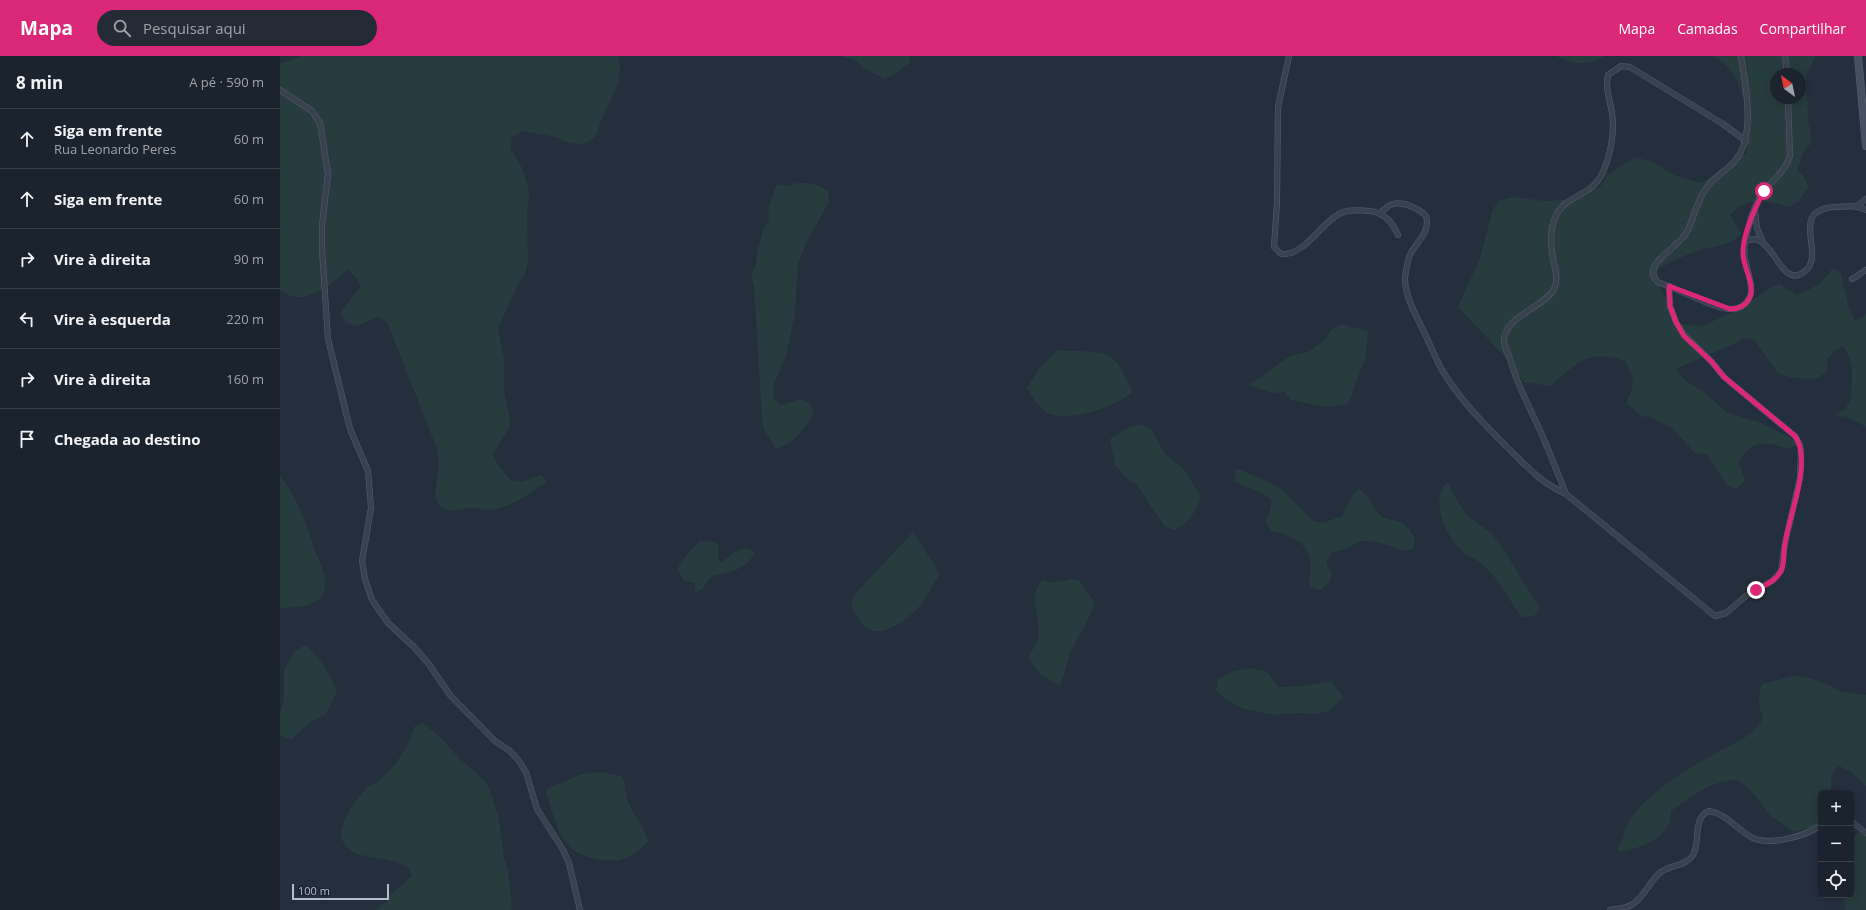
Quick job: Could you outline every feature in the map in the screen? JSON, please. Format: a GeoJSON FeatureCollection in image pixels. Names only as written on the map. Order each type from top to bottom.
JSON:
{"type":"FeatureCollection","features":[{"type":"Feature","properties":{"kind":"street"},"geometry":{"type":"LineString","coordinates":[[1289,56],[1278,106],[1277,202],[1274,247],[1281,254],[1292,253],[1316,235],[1341,213],[1361,210],[1380,213],[1389,220],[1398,235]]}},
{"type":"Feature","properties":{"kind":"street"},"geometry":{"type":"LineString","coordinates":[[1741,56],[1747,117],[1746,141],[1734,162],[1706,188],[1700,198],[1687,232],[1679,243],[1661,258],[1654,267],[1652,274],[1658,282],[1719,307],[1730,309],[1742,306],[1750,297],[1751,288],[1743,256],[1744,242],[1754,209],[1764,191],[1781,175],[1790,156],[1788,104]]}},
{"type":"Feature","properties":{"kind":"street"},"geometry":{"type":"LineString","coordinates":[[1785,56],[1787,68]]}},
{"type":"Feature","properties":{"kind":"street"},"geometry":{"type":"LineString","coordinates":[[1858,56],[1866,146]]}},
{"type":"Feature","properties":{"kind":"street"},"geometry":{"type":"LineString","coordinates":[[1566,494],[1543,437],[1516,379],[1504,341],[1506,331],[1516,319],[1548,298],[1554,289],[1557,281],[1551,241],[1556,213],[1563,204],[1590,187],[1600,178],[1605,167],[1612,138],[1612,114],[1606,84],[1608,75],[1621,66],[1630,67],[1723,124],[1746,141]]}},
{"type":"Feature","properties":{"kind":"street"},"geometry":{"type":"LineString","coordinates":[[280,90],[312,112],[320,123],[328,174],[322,225],[322,249],[328,339],[350,429],[368,471],[371,508],[362,561],[365,579],[372,600],[388,623],[415,648],[428,663],[450,695],[495,741],[510,751],[519,760],[526,772],[537,809],[562,848],[569,863],[580,910]]}},
{"type":"Feature","properties":{"kind":"street"},"geometry":{"type":"LineString","coordinates":[[1857,206],[1866,199]]}},
{"type":"Feature","properties":{"kind":"street"},"geometry":{"type":"LineString","coordinates":[[1380,213],[1389,206],[1398,203],[1418,210],[1426,216],[1427,227],[1409,256],[1405,278],[1407,290],[1413,310],[1441,369],[1456,393],[1478,418],[1535,476],[1566,494],[1715,616],[1726,613],[1747,596],[1772,581],[1781,571],[1785,543],[1800,478],[1800,445],[1795,436],[1734,386],[1684,336],[1676,322],[1670,306],[1669,286]]}},
{"type":"Feature","properties":{"kind":"street"},"geometry":{"type":"LineString","coordinates":[[1754,209],[1757,228],[1764,243],[1789,274],[1796,276],[1802,274],[1810,267],[1811,219],[1818,210],[1827,207],[1857,206],[1866,210]]}},
{"type":"Feature","properties":{"kind":"street"},"geometry":{"type":"LineString","coordinates":[[1744,242],[1754,239],[1764,243]]}},
{"type":"Feature","properties":{"kind":"street"},"geometry":{"type":"LineString","coordinates":[[1852,279],[1866,270]]}},
{"type":"Feature","properties":{"kind":"street"},"geometry":{"type":"LineString","coordinates":[[1610,910],[1625,908],[1633,905],[1641,898],[1660,873],[1686,861],[1693,855],[1697,842],[1699,821],[1701,816],[1709,811],[1722,815],[1754,839],[1770,841],[1798,836],[1814,830],[1820,826]]}},
{"type":"Feature","properties":{"kind":"street"},"geometry":{"type":"LineString","coordinates":[[1854,823],[1866,833]]}},
{"type":"Feature","properties":{"kind":"green space"},"geometry":{"type":"Polygon","coordinates":[[[301,56],[618,56],[620,65],[619,81],[600,123],[597,134],[590,141],[581,144],[568,143],[556,137],[522,131],[512,138],[510,148],[522,168],[528,187],[528,263],[525,274],[519,282],[498,328],[504,358],[504,392],[510,426],[493,454],[497,463],[510,480],[522,482],[541,475],[547,482],[511,504],[486,510],[476,508],[451,510],[441,507],[438,503],[435,496],[439,459],[437,449],[387,322],[377,317],[357,326],[346,323],[340,313],[361,286],[355,276],[347,270],[326,287],[307,296],[292,296],[280,290],[280,64],[301,56]]]}},
{"type":"Feature","properties":{"kind":"green space"},"geometry":{"type":"Polygon","coordinates":[[[841,56],[910,56],[910,62],[893,75],[884,79],[864,68],[857,61],[841,56]]]}},
{"type":"Feature","properties":{"kind":"green space"},"geometry":{"type":"Polygon","coordinates":[[[1556,56],[1604,56],[1592,62],[1581,63],[1569,61],[1556,56]]]}},
{"type":"Feature","properties":{"kind":"green space"},"geometry":{"type":"Polygon","coordinates":[[[1713,56],[1815,56],[1807,76],[1808,121],[1812,142],[1804,151],[1797,170],[1804,177],[1809,187],[1799,201],[1789,207],[1758,200],[1745,204],[1730,215],[1742,234],[1737,238],[1722,245],[1689,254],[1672,261],[1657,270],[1660,289],[1674,310],[1676,324],[1702,326],[1740,309],[1770,288],[1779,284],[1797,295],[1820,284],[1833,268],[1841,274],[1849,308],[1855,321],[1866,314],[1866,427],[1847,417],[1835,415],[1846,408],[1851,399],[1852,368],[1849,356],[1843,346],[1834,351],[1827,359],[1828,370],[1820,377],[1811,379],[1789,377],[1778,373],[1754,340],[1743,338],[1736,343],[1675,369],[1686,381],[1704,392],[1726,412],[1761,423],[1791,438],[1798,445],[1788,449],[1773,444],[1760,444],[1748,449],[1739,462],[1745,481],[1736,489],[1726,484],[1707,454],[1695,453],[1672,428],[1652,418],[1642,416],[1626,403],[1633,381],[1631,372],[1625,361],[1601,357],[1592,358],[1583,360],[1550,386],[1524,382],[1508,360],[1458,307],[1480,258],[1493,209],[1499,201],[1512,197],[1545,201],[1578,199],[1600,187],[1607,176],[1634,157],[1653,162],[1676,176],[1701,183],[1747,153],[1747,144],[1749,140],[1742,93],[1731,71],[1713,56]]]}},
{"type":"Feature","properties":{"kind":"green space"},"geometry":{"type":"Polygon","coordinates":[[[798,183],[814,184],[828,191],[829,202],[807,241],[798,263],[795,313],[786,356],[773,386],[774,398],[781,405],[800,399],[810,404],[814,414],[802,431],[794,439],[784,446],[776,449],[764,429],[762,419],[754,287],[751,275],[756,265],[757,252],[763,230],[769,220],[768,209],[777,184],[786,186],[798,183]]]}},
{"type":"Feature","properties":{"kind":"green space"},"geometry":{"type":"Polygon","coordinates":[[[1341,324],[1368,331],[1366,356],[1348,404],[1325,407],[1291,400],[1284,392],[1272,393],[1249,385],[1290,356],[1308,352],[1324,341],[1331,330],[1341,324]]]}},
{"type":"Feature","properties":{"kind":"green space"},"geometry":{"type":"Polygon","coordinates":[[[1058,350],[1094,352],[1110,356],[1122,370],[1132,392],[1125,398],[1115,403],[1091,412],[1066,416],[1046,412],[1033,398],[1027,388],[1039,369],[1058,350]]]}},
{"type":"Feature","properties":{"kind":"green space"},"geometry":{"type":"Polygon","coordinates":[[[1141,424],[1151,429],[1165,454],[1183,468],[1201,497],[1192,516],[1176,530],[1165,527],[1136,484],[1125,477],[1115,465],[1110,439],[1127,428],[1141,424]]]}},
{"type":"Feature","properties":{"kind":"green space"},"geometry":{"type":"Polygon","coordinates":[[[1236,468],[1277,486],[1285,492],[1313,521],[1323,523],[1342,516],[1352,496],[1359,489],[1381,516],[1400,522],[1407,527],[1415,538],[1413,549],[1403,551],[1392,546],[1371,541],[1360,541],[1350,547],[1331,553],[1326,563],[1332,573],[1329,583],[1320,590],[1309,587],[1311,565],[1307,551],[1292,537],[1271,531],[1265,521],[1270,511],[1272,501],[1263,494],[1234,481],[1236,468]]]}},
{"type":"Feature","properties":{"kind":"green space"},"geometry":{"type":"Polygon","coordinates":[[[280,476],[291,493],[308,528],[324,574],[325,588],[323,594],[314,603],[305,606],[280,609],[280,476]]]}},
{"type":"Feature","properties":{"kind":"green space"},"geometry":{"type":"Polygon","coordinates":[[[1448,482],[1455,497],[1469,517],[1497,540],[1508,556],[1540,608],[1534,616],[1522,617],[1486,567],[1464,553],[1451,537],[1439,508],[1442,489],[1448,482]]]}},
{"type":"Feature","properties":{"kind":"green space"},"geometry":{"type":"Polygon","coordinates":[[[913,532],[935,566],[939,575],[925,599],[906,619],[888,629],[879,631],[871,630],[862,624],[851,605],[856,593],[913,532]]]}},
{"type":"Feature","properties":{"kind":"green space"},"geometry":{"type":"Polygon","coordinates":[[[699,541],[713,542],[719,546],[718,560],[720,562],[735,552],[743,549],[748,549],[754,552],[754,555],[750,560],[736,570],[725,574],[712,576],[702,589],[696,592],[695,583],[683,580],[678,570],[680,563],[699,541]]]}},
{"type":"Feature","properties":{"kind":"green space"},"geometry":{"type":"Polygon","coordinates":[[[1070,579],[1080,581],[1094,602],[1087,622],[1070,653],[1060,686],[1041,675],[1028,658],[1038,638],[1039,630],[1035,593],[1038,587],[1043,580],[1056,582],[1070,579]]]}},
{"type":"Feature","properties":{"kind":"green space"},"geometry":{"type":"Polygon","coordinates":[[[305,645],[315,654],[324,666],[337,691],[326,714],[310,722],[292,739],[286,738],[280,735],[280,714],[284,698],[284,670],[295,651],[305,645]]]}},
{"type":"Feature","properties":{"kind":"green space"},"geometry":{"type":"Polygon","coordinates":[[[1250,668],[1266,671],[1278,687],[1301,686],[1331,681],[1344,698],[1328,711],[1318,714],[1295,713],[1273,715],[1241,708],[1223,697],[1216,690],[1218,679],[1230,672],[1250,668]]]}},
{"type":"Feature","properties":{"kind":"green space"},"geometry":{"type":"Polygon","coordinates":[[[1794,676],[1806,677],[1829,685],[1841,692],[1866,695],[1866,786],[1850,771],[1839,766],[1831,774],[1831,790],[1818,790],[1818,826],[1794,832],[1770,815],[1752,792],[1738,780],[1719,783],[1695,794],[1671,811],[1671,819],[1665,830],[1661,835],[1649,843],[1621,852],[1617,849],[1623,838],[1626,826],[1642,804],[1680,774],[1743,738],[1754,730],[1763,718],[1759,701],[1762,684],[1794,676]]]}},
{"type":"Feature","properties":{"kind":"green space"},"geometry":{"type":"Polygon","coordinates":[[[423,723],[439,736],[460,759],[479,775],[488,785],[498,815],[504,857],[508,871],[512,910],[375,910],[388,901],[390,895],[411,877],[410,871],[398,862],[353,852],[347,847],[341,838],[341,831],[346,817],[359,797],[368,787],[379,781],[391,769],[409,742],[414,727],[423,723]]]}},
{"type":"Feature","properties":{"kind":"green space"},"geometry":{"type":"Polygon","coordinates":[[[603,772],[622,776],[628,802],[645,832],[648,842],[628,857],[612,861],[595,859],[579,853],[568,845],[560,834],[546,794],[547,789],[582,774],[603,772]]]}},
{"type":"Feature","properties":{"kind":"green space"},"geometry":{"type":"Polygon","coordinates":[[[1862,830],[1866,832],[1866,910],[1845,910],[1843,898],[1854,898],[1854,836],[1862,830]]]}},
{"type":"Feature","properties":{"kind":"route"},"geometry":{"type":"LineString","coordinates":[[1756,590],[1772,581],[1781,571],[1785,543],[1800,478],[1800,445],[1795,436],[1724,377],[1711,361],[1684,336],[1676,322],[1670,306],[1669,286],[1719,307],[1736,309],[1747,302],[1750,297],[1751,288],[1743,256],[1744,242],[1754,209],[1764,191]]}}]}
